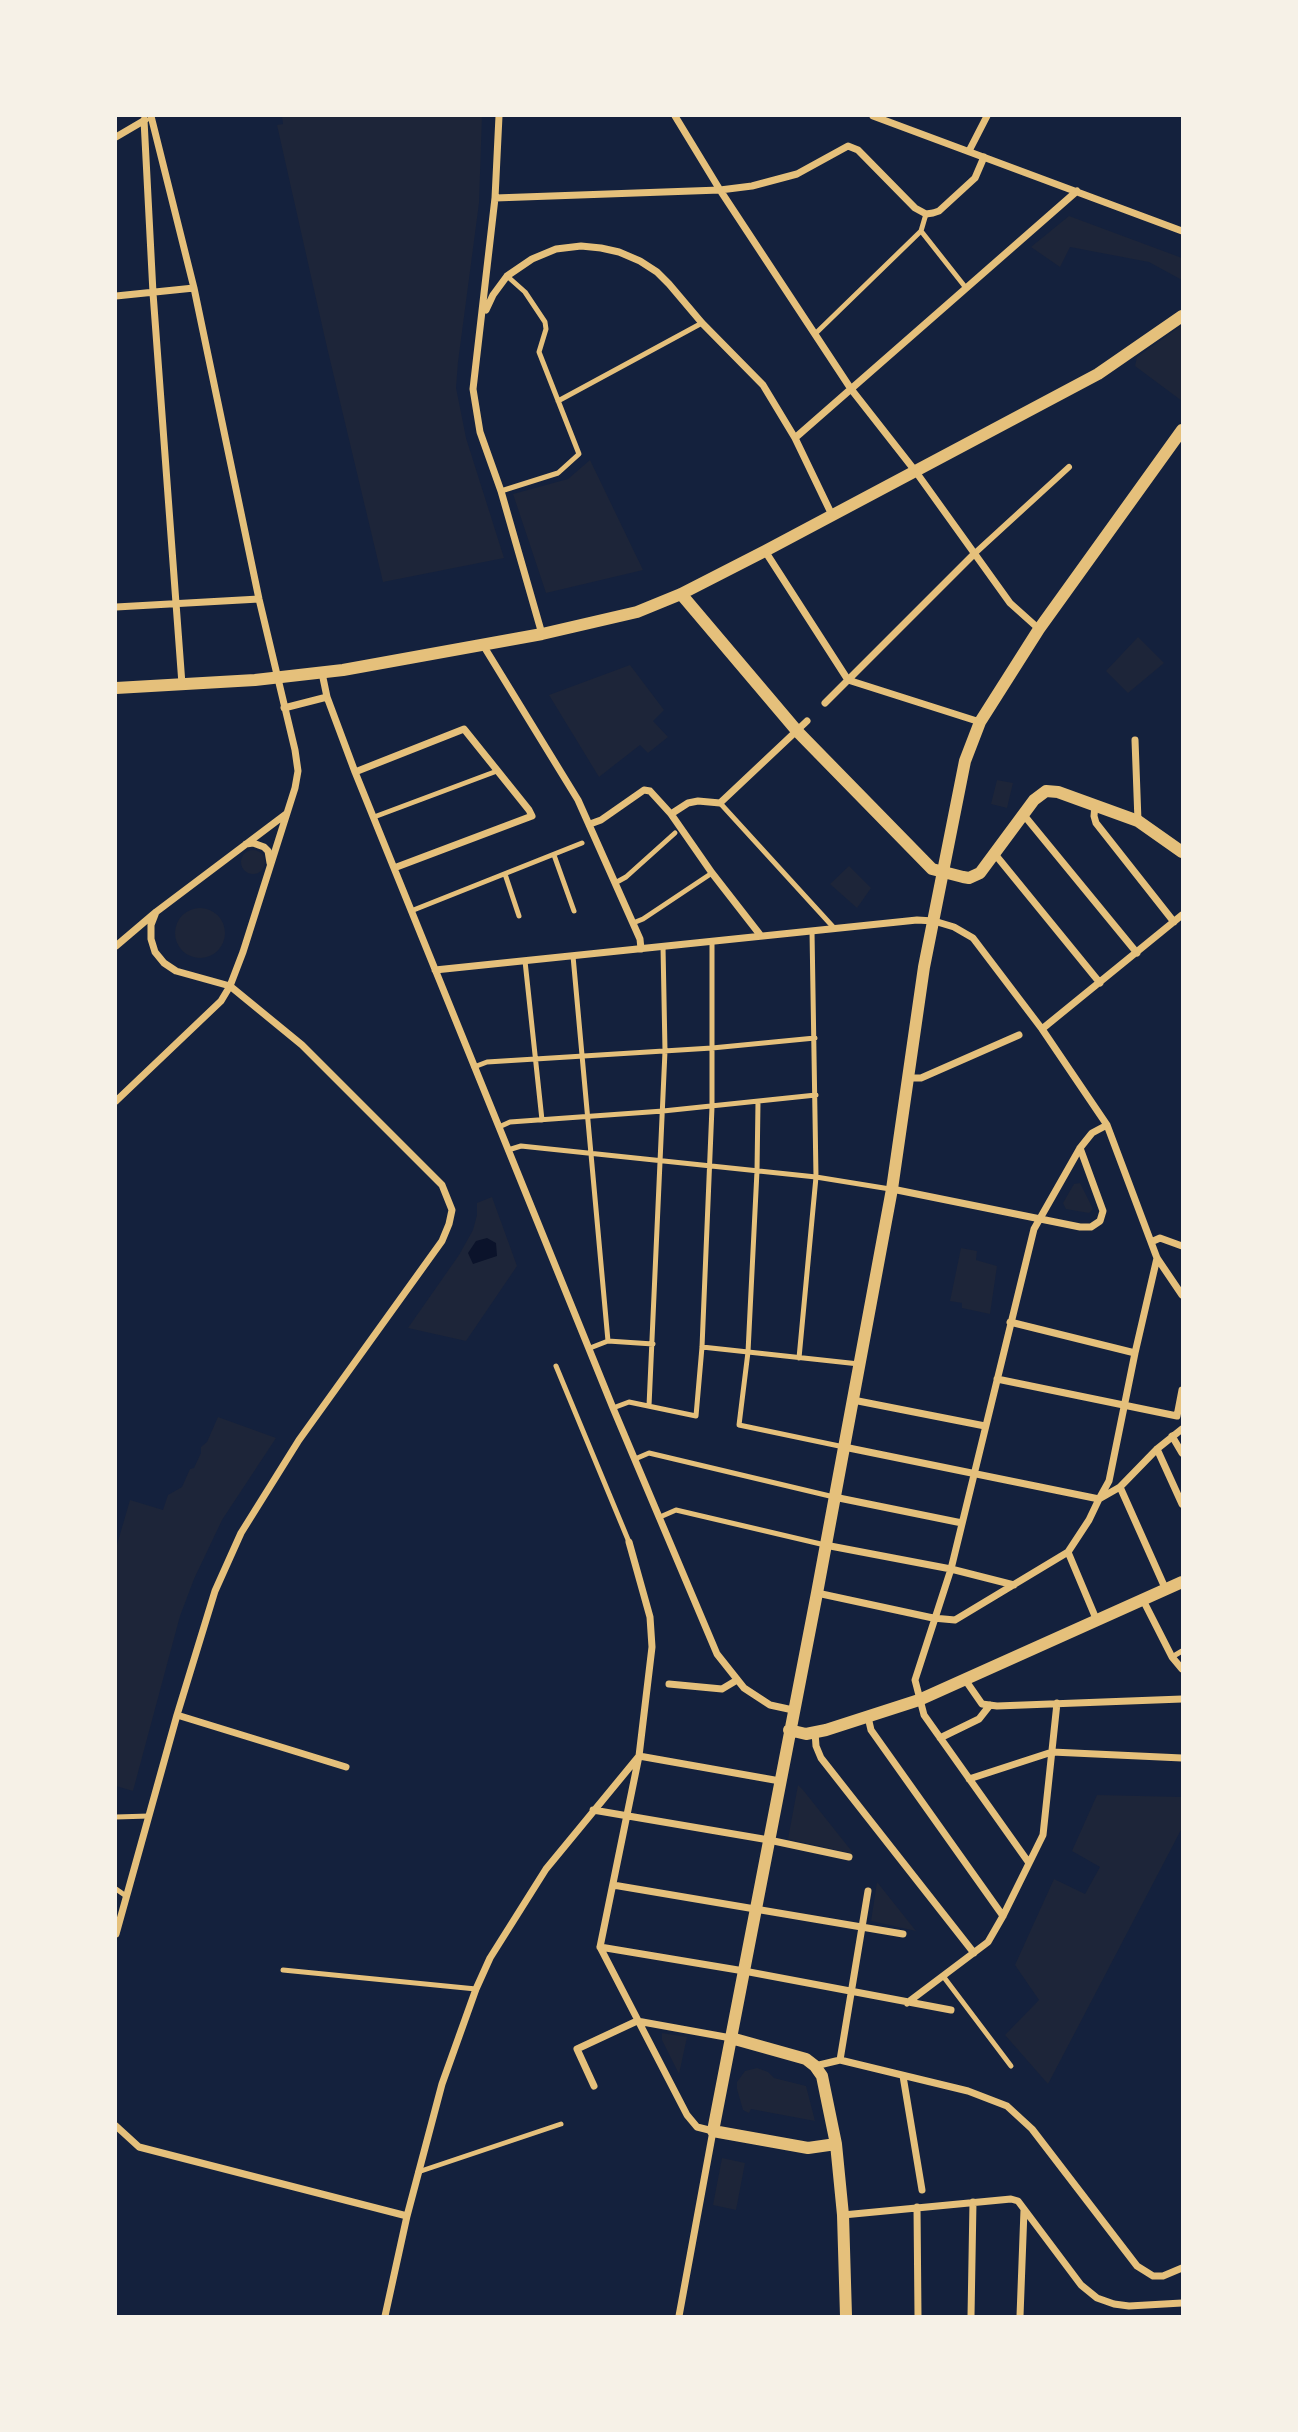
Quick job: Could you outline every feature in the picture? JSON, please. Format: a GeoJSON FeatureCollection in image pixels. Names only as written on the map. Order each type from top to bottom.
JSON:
{"type":"FeatureCollection","features":[{"type":"Feature","properties":{"kind":"street"},"geometry":{"type":"LineString","coordinates":[[499,116],[495,198],[474,389],[480,432],[501,491],[542,635]]}},
{"type":"Feature","properties":{"kind":"street"},"geometry":{"type":"LineString","coordinates":[[675,116],[720,190],[851,389],[916,472],[1010,603],[1039,629]]}},
{"type":"Feature","properties":{"kind":"street"},"geometry":{"type":"LineString","coordinates":[[873,116],[1182,231]]}},
{"type":"Feature","properties":{"kind":"street"},"geometry":{"type":"LineString","coordinates":[[969,151],[986,116]]}},
{"type":"Feature","properties":{"kind":"street"},"geometry":{"type":"LineString","coordinates":[[116,137],[149,117]]}},
{"type":"Feature","properties":{"kind":"street"},"geometry":{"type":"LineString","coordinates":[[116,1101],[221,1001],[230,986],[295,788],[298,771],[194,288],[149,117]]}},
{"type":"Feature","properties":{"kind":"street"},"geometry":{"type":"LineString","coordinates":[[149,117],[153,293],[183,684]]}},
{"type":"Feature","properties":{"kind":"street"},"geometry":{"type":"LineString","coordinates":[[495,198],[720,190],[752,186],[797,174],[830,157],[841,148],[852,146],[915,208],[926,214],[939,211],[975,178],[984,157]]}},
{"type":"Feature","properties":{"kind":"street"},"geometry":{"type":"LineString","coordinates":[[795,438],[1077,191]]}},
{"type":"Feature","properties":{"kind":"street"},"geometry":{"type":"LineString","coordinates":[[483,317],[493,295],[507,276],[532,258],[556,249],[581,246],[619,252],[657,272],[763,385],[795,438],[832,515]]}},
{"type":"Feature","properties":{"kind":"street"},"geometry":{"type":"LineString","coordinates":[[116,296],[194,288]]}},
{"type":"Feature","properties":{"kind":"street"},"geometry":{"type":"LineString","coordinates":[[116,688],[322,673],[542,635],[637,612],[681,594],[765,551],[1098,374],[1182,316]]}},
{"type":"Feature","properties":{"kind":"street"},"geometry":{"type":"LineString","coordinates":[[679,2316],[892,1189],[925,967],[965,761],[980,722],[1039,629],[1180,433]]}},
{"type":"Feature","properties":{"kind":"street"},"geometry":{"type":"LineString","coordinates":[[825,703],[974,555],[1069,467]]}},
{"type":"Feature","properties":{"kind":"street"},"geometry":{"type":"LineString","coordinates":[[765,551],[848,680],[980,722]]}},
{"type":"Feature","properties":{"kind":"street"},"geometry":{"type":"LineString","coordinates":[[681,594],[797,731],[932,869],[963,877],[975,876],[1039,794],[1046,791],[1138,821],[1161,834],[1182,852]]}},
{"type":"Feature","properties":{"kind":"street"},"geometry":{"type":"LineString","coordinates":[[116,607],[259,599]]}},
{"type":"Feature","properties":{"kind":"street"},"geometry":{"type":"LineString","coordinates":[[483,645],[578,800],[640,939],[641,949]]}},
{"type":"Feature","properties":{"kind":"street"},"geometry":{"type":"LineString","coordinates":[[322,673],[327,697],[355,772],[613,1408],[717,1654],[744,1688],[770,1705],[793,1710]]}},
{"type":"Feature","properties":{"kind":"street"},"geometry":{"type":"LineString","coordinates":[[284,708],[327,697]]}},
{"type":"Feature","properties":{"kind":"street"},"geometry":{"type":"LineString","coordinates":[[671,814],[688,803],[720,803],[807,721]]}},
{"type":"Feature","properties":{"kind":"street"},"geometry":{"type":"LineString","coordinates":[[355,772],[464,729],[532,817],[394,868]]}},
{"type":"Feature","properties":{"kind":"street"},"geometry":{"type":"LineString","coordinates":[[1135,740],[1138,821]]}},
{"type":"Feature","properties":{"kind":"street"},"geometry":{"type":"LineString","coordinates":[[590,824],[601,820],[644,790],[650,792],[671,814],[761,936]]}},
{"type":"Feature","properties":{"kind":"street"},"geometry":{"type":"LineString","coordinates":[[1095,805],[1096,823],[1174,922]]}},
{"type":"Feature","properties":{"kind":"street"},"geometry":{"type":"LineString","coordinates":[[116,946],[156,912],[287,813]]}},
{"type":"Feature","properties":{"kind":"street"},"geometry":{"type":"LineString","coordinates":[[1023,814],[1137,953]]}},
{"type":"Feature","properties":{"kind":"street"},"geometry":{"type":"LineString","coordinates":[[243,845],[253,843],[264,847],[270,857],[269,870]]}},
{"type":"Feature","properties":{"kind":"street"},"geometry":{"type":"LineString","coordinates":[[994,853],[1100,983]]}},
{"type":"Feature","properties":{"kind":"street"},"geometry":{"type":"LineString","coordinates":[[116,1934],[215,1591],[241,1533],[299,1440],[442,1241],[452,1210],[442,1185],[302,1045],[230,986],[176,971],[164,963],[151,939],[151,925],[156,912]]}},
{"type":"Feature","properties":{"kind":"street"},"geometry":{"type":"LineString","coordinates":[[1042,1029],[1182,915]]}},
{"type":"Feature","properties":{"kind":"street"},"geometry":{"type":"LineString","coordinates":[[435,970],[917,920],[934,921],[954,927],[973,938],[1042,1029],[1107,1125],[1157,1258],[1182,1295]]}},
{"type":"Feature","properties":{"kind":"street"},"geometry":{"type":"LineString","coordinates":[[908,1079],[921,1078],[1019,1035]]}},
{"type":"Feature","properties":{"kind":"street"},"geometry":{"type":"LineString","coordinates":[[1029,1863],[924,1715],[915,1680],[951,1569],[1034,1229],[1080,1148],[1092,1133],[1107,1125]]}},
{"type":"Feature","properties":{"kind":"street"},"geometry":{"type":"LineString","coordinates":[[892,1189],[1086,1227],[1100,1221],[1102,1205],[1080,1148]]}},
{"type":"Feature","properties":{"kind":"street"},"geometry":{"type":"LineString","coordinates":[[1151,1242],[1160,1238],[1182,1246]]}},
{"type":"Feature","properties":{"kind":"street"},"geometry":{"type":"LineString","coordinates":[[817,1593],[933,1618],[955,1620],[1068,1552],[1089,1520],[1109,1481],[1157,1258]]}},
{"type":"Feature","properties":{"kind":"street"},"geometry":{"type":"LineString","coordinates":[[1010,1322],[1135,1353]]}},
{"type":"Feature","properties":{"kind":"street"},"geometry":{"type":"LineString","coordinates":[[997,1379],[1177,1416],[1182,1390]]}},
{"type":"Feature","properties":{"kind":"street"},"geometry":{"type":"LineString","coordinates":[[853,1400],[985,1426]]}},
{"type":"Feature","properties":{"kind":"street"},"geometry":{"type":"LineString","coordinates":[[844,1447],[1099,1499],[1120,1487],[1157,1449],[1182,1429]]}},
{"type":"Feature","properties":{"kind":"street"},"geometry":{"type":"LineString","coordinates":[[1172,1436],[1182,1453]]}},
{"type":"Feature","properties":{"kind":"street"},"geometry":{"type":"LineString","coordinates":[[1157,1449],[1182,1504]]}},
{"type":"Feature","properties":{"kind":"street"},"geometry":{"type":"LineString","coordinates":[[1120,1487],[1166,1590]]}},
{"type":"Feature","properties":{"kind":"street"},"geometry":{"type":"LineString","coordinates":[[834,1497],[962,1523]]}},
{"type":"Feature","properties":{"kind":"street"},"geometry":{"type":"LineString","coordinates":[[629,1542],[650,1617],[652,1647],[639,1756],[600,1947],[687,2115],[697,2127],[808,2148],[836,2144]]}},
{"type":"Feature","properties":{"kind":"street"},"geometry":{"type":"LineString","coordinates":[[825,1545],[951,1569],[1014,1585]]}},
{"type":"Feature","properties":{"kind":"street"},"geometry":{"type":"LineString","coordinates":[[1068,1552],[1097,1621]]}},
{"type":"Feature","properties":{"kind":"street"},"geometry":{"type":"LineString","coordinates":[[789,1730],[806,1734],[815,1732],[919,1700],[1182,1583]]}},
{"type":"Feature","properties":{"kind":"street"},"geometry":{"type":"LineString","coordinates":[[1143,1600],[1172,1657],[1182,1669]]}},
{"type":"Feature","properties":{"kind":"street"},"geometry":{"type":"LineString","coordinates":[[669,1684],[722,1689],[737,1680]]}},
{"type":"Feature","properties":{"kind":"street"},"geometry":{"type":"LineString","coordinates":[[966,1681],[982,1704],[990,1705],[1182,1699]]}},
{"type":"Feature","properties":{"kind":"street"},"geometry":{"type":"LineString","coordinates":[[907,2003],[988,1942],[1003,1916],[1043,1835],[1057,1703]]}},
{"type":"Feature","properties":{"kind":"street"},"geometry":{"type":"LineString","coordinates":[[940,1738],[979,1719],[990,1705]]}},
{"type":"Feature","properties":{"kind":"street"},"geometry":{"type":"LineString","coordinates":[[177,1716],[346,1767]]}},
{"type":"Feature","properties":{"kind":"street"},"geometry":{"type":"LineString","coordinates":[[868,1717],[871,1730],[1003,1916]]}},
{"type":"Feature","properties":{"kind":"street"},"geometry":{"type":"LineString","coordinates":[[815,1732],[816,1746],[821,1758],[974,1953]]}},
{"type":"Feature","properties":{"kind":"street"},"geometry":{"type":"LineString","coordinates":[[969,1779],[1052,1752],[1182,1758]]}},
{"type":"Feature","properties":{"kind":"street"},"geometry":{"type":"LineString","coordinates":[[639,1756],[780,1781]]}},
{"type":"Feature","properties":{"kind":"street"},"geometry":{"type":"LineString","coordinates":[[385,2316],[417,2173],[442,2084],[476,1989],[502,1938],[546,1869],[639,1756]]}},
{"type":"Feature","properties":{"kind":"street"},"geometry":{"type":"LineString","coordinates":[[593,1810],[769,1840],[849,1857]]}},
{"type":"Feature","properties":{"kind":"street"},"geometry":{"type":"LineString","coordinates":[[613,1885],[903,1934]]}},
{"type":"Feature","properties":{"kind":"street"},"geometry":{"type":"LineString","coordinates":[[840,2060],[868,1891]]}},
{"type":"Feature","properties":{"kind":"street"},"geometry":{"type":"LineString","coordinates":[[600,1947],[951,2010]]}},
{"type":"Feature","properties":{"kind":"street"},"geometry":{"type":"LineString","coordinates":[[594,2086],[577,2049],[637,2021],[731,2038],[806,2059],[815,2066],[822,2076],[836,2144],[843,2216],[846,2316]]}},
{"type":"Feature","properties":{"kind":"street"},"geometry":{"type":"LineString","coordinates":[[815,2066],[840,2060],[993,2099],[1007,2106],[1026,2122],[1136,2266],[1153,2276],[1163,2276],[1182,2268]]}},
{"type":"Feature","properties":{"kind":"street"},"geometry":{"type":"LineString","coordinates":[[903,2076],[922,2190]]}},
{"type":"Feature","properties":{"kind":"street"},"geometry":{"type":"LineString","coordinates":[[116,2126],[139,2147],[407,2216]]}},
{"type":"Feature","properties":{"kind":"street"},"geometry":{"type":"LineString","coordinates":[[843,2216],[1011,2199],[1018,2201],[1081,2285],[1097,2298],[1129,2306],[1182,2303]]}},
{"type":"Feature","properties":{"kind":"street"},"geometry":{"type":"LineString","coordinates":[[971,2316],[973,2202]]}},
{"type":"Feature","properties":{"kind":"street"},"geometry":{"type":"LineString","coordinates":[[917,2207],[918,2316]]}},
{"type":"Feature","properties":{"kind":"street"},"geometry":{"type":"LineString","coordinates":[[1020,2314],[1024,2210]]}},
{"type":"Feature","properties":{"kind":"lane"},"geometry":{"type":"LineString","coordinates":[[815,334],[921,231],[926,214]]}},
{"type":"Feature","properties":{"kind":"lane"},"geometry":{"type":"LineString","coordinates":[[921,231],[966,288]]}},
{"type":"Feature","properties":{"kind":"lane"},"geometry":{"type":"LineString","coordinates":[[501,491],[558,473],[579,454],[539,352],[546,329],[545,321],[525,292],[507,276]]}},
{"type":"Feature","properties":{"kind":"lane"},"geometry":{"type":"LineString","coordinates":[[558,401],[702,323]]}},
{"type":"Feature","properties":{"kind":"lane"},"geometry":{"type":"LineString","coordinates":[[374,817],[497,771]]}},
{"type":"Feature","properties":{"kind":"lane"},"geometry":{"type":"LineString","coordinates":[[720,803],[835,929]]}},
{"type":"Feature","properties":{"kind":"lane"},"geometry":{"type":"LineString","coordinates":[[615,883],[626,877],[675,833]]}},
{"type":"Feature","properties":{"kind":"lane"},"geometry":{"type":"LineString","coordinates":[[411,911],[582,844]]}},
{"type":"Feature","properties":{"kind":"lane"},"geometry":{"type":"LineString","coordinates":[[554,855],[574,911]]}},
{"type":"Feature","properties":{"kind":"lane"},"geometry":{"type":"LineString","coordinates":[[633,923],[712,873]]}},
{"type":"Feature","properties":{"kind":"lane"},"geometry":{"type":"LineString","coordinates":[[506,874],[519,916]]}},
{"type":"Feature","properties":{"kind":"lane"},"geometry":{"type":"LineString","coordinates":[[799,1358],[816,1177],[812,931]]}},
{"type":"Feature","properties":{"kind":"lane"},"geometry":{"type":"LineString","coordinates":[[613,1408],[629,1402],[696,1416],[702,1347],[712,1107],[712,942]]}},
{"type":"Feature","properties":{"kind":"lane"},"geometry":{"type":"LineString","coordinates":[[649,1406],[665,1051],[663,946]]}},
{"type":"Feature","properties":{"kind":"lane"},"geometry":{"type":"LineString","coordinates":[[573,956],[608,1341]]}},
{"type":"Feature","properties":{"kind":"lane"},"geometry":{"type":"LineString","coordinates":[[525,961],[542,1120]]}},
{"type":"Feature","properties":{"kind":"lane"},"geometry":{"type":"LineString","coordinates":[[474,1067],[486,1062],[712,1048],[814,1038]]}},
{"type":"Feature","properties":{"kind":"lane"},"geometry":{"type":"LineString","coordinates":[[499,1127],[510,1122],[712,1107],[816,1095]]}},
{"type":"Feature","properties":{"kind":"lane"},"geometry":{"type":"LineString","coordinates":[[758,1102],[748,1352],[739,1425],[844,1447]]}},
{"type":"Feature","properties":{"kind":"lane"},"geometry":{"type":"LineString","coordinates":[[508,1150],[521,1146],[591,1153],[816,1177],[892,1189]]}},
{"type":"Feature","properties":{"kind":"lane"},"geometry":{"type":"LineString","coordinates":[[590,1348],[608,1341],[653,1344]]}},
{"type":"Feature","properties":{"kind":"lane"},"geometry":{"type":"LineString","coordinates":[[702,1347],[859,1364]]}},
{"type":"Feature","properties":{"kind":"lane"},"geometry":{"type":"LineString","coordinates":[[556,1366],[629,1542]]}},
{"type":"Feature","properties":{"kind":"lane"},"geometry":{"type":"LineString","coordinates":[[635,1459],[649,1453],[834,1497]]}},
{"type":"Feature","properties":{"kind":"lane"},"geometry":{"type":"LineString","coordinates":[[660,1517],[676,1510],[825,1545]]}},
{"type":"Feature","properties":{"kind":"lane"},"geometry":{"type":"LineString","coordinates":[[1172,1657],[1182,1651]]}},
{"type":"Feature","properties":{"kind":"lane"},"geometry":{"type":"LineString","coordinates":[[116,1817],[149,1816]]}},
{"type":"Feature","properties":{"kind":"lane"},"geometry":{"type":"LineString","coordinates":[[116,1889],[126,1896]]}},
{"type":"Feature","properties":{"kind":"lane"},"geometry":{"type":"LineString","coordinates":[[283,1969],[476,1989]]}},
{"type":"Feature","properties":{"kind":"lane"},"geometry":{"type":"LineString","coordinates":[[943,1976],[1011,2066]]}},
{"type":"Feature","properties":{"kind":"lane"},"geometry":{"type":"LineString","coordinates":[[417,2173],[561,2124]]}},
{"type":"Feature","properties":{"kind":"shaded area"},"geometry":{"type":"Polygon","coordinates":[[[282,116],[482,116],[479,203],[456,388],[466,438],[504,558],[383,582],[277,125],[283,124],[282,116]]]}},
{"type":"Feature","properties":{"kind":"shaded area"},"geometry":{"type":"Polygon","coordinates":[[[1069,216],[1182,258],[1182,280],[1149,262],[1070,247],[1060,267],[1031,247],[1069,216]]]}},
{"type":"Feature","properties":{"kind":"shaded area"},"geometry":{"type":"Polygon","coordinates":[[[1182,325],[1182,401],[1135,366],[1137,357],[1182,325]]]}},
{"type":"Feature","properties":{"kind":"shaded area"},"geometry":{"type":"Polygon","coordinates":[[[590,460],[643,570],[546,593],[513,494],[568,479],[590,460]]]}},
{"type":"Feature","properties":{"kind":"shaded area"},"geometry":{"type":"Polygon","coordinates":[[[1138,637],[1164,663],[1128,693],[1106,671],[1138,637]]]}},
{"type":"Feature","properties":{"kind":"shaded area"},"geometry":{"type":"Polygon","coordinates":[[[630,665],[664,710],[653,721],[668,737],[648,753],[640,745],[599,777],[549,695],[630,665]]]}},
{"type":"Feature","properties":{"kind":"shaded area"},"geometry":{"type":"Polygon","coordinates":[[[997,780],[1013,783],[1007,808],[991,804],[997,780]]]}},
{"type":"Feature","properties":{"kind":"shaded area"},"geometry":{"type":"Polygon","coordinates":[[[248,850],[258,850],[265,857],[265,867],[258,874],[248,874],[241,867],[241,857],[248,850]]]}},
{"type":"Feature","properties":{"kind":"shaded area"},"geometry":{"type":"Polygon","coordinates":[[[849,866],[871,888],[857,908],[830,884],[849,866]]]}},
{"type":"Feature","properties":{"kind":"shaded area"},"geometry":{"type":"Polygon","coordinates":[[[200,908],[217,916],[225,933],[217,950],[200,958],[183,950],[175,933],[183,916],[200,908]]]}},
{"type":"Feature","properties":{"kind":"shaded area"},"geometry":{"type":"Polygon","coordinates":[[[1080,1183],[1093,1209],[1089,1213],[1066,1209],[1063,1203],[1074,1184],[1080,1183]]]}},
{"type":"Feature","properties":{"kind":"shaded area"},"geometry":{"type":"Polygon","coordinates":[[[492,1197],[517,1266],[466,1341],[408,1328],[459,1255],[473,1230],[477,1203],[492,1197]]]}},
{"type":"Feature","properties":{"kind":"shaded area"},"geometry":{"type":"Polygon","coordinates":[[[487,1238],[496,1243],[497,1256],[473,1264],[468,1253],[476,1241],[487,1238]]]}},
{"type":"Feature","properties":{"kind":"shaded area"},"geometry":{"type":"Polygon","coordinates":[[[961,1248],[977,1251],[976,1260],[997,1266],[990,1314],[962,1308],[962,1303],[950,1301],[961,1248]]]}},
{"type":"Feature","properties":{"kind":"shaded area"},"geometry":{"type":"Polygon","coordinates":[[[218,1417],[276,1438],[222,1520],[194,1579],[180,1616],[133,1791],[116,1786],[116,1548],[130,1500],[163,1510],[168,1495],[182,1487],[190,1469],[194,1468],[201,1447],[207,1442],[218,1417]]]}},
{"type":"Feature","properties":{"kind":"shaded area"},"geometry":{"type":"Polygon","coordinates":[[[798,1785],[803,1790],[854,1854],[788,1839],[798,1785]]]}},
{"type":"Feature","properties":{"kind":"shaded area"},"geometry":{"type":"Polygon","coordinates":[[[1097,1795],[1182,1797],[1182,1828],[1048,2084],[1005,2035],[1039,2000],[1015,1965],[1054,1879],[1085,1894],[1100,1867],[1072,1851],[1097,1795]]]}},
{"type":"Feature","properties":{"kind":"shaded area"},"geometry":{"type":"Polygon","coordinates":[[[877,1882],[916,1931],[871,1921],[877,1882]]]}},
{"type":"Feature","properties":{"kind":"shaded area"},"geometry":{"type":"Polygon","coordinates":[[[662,2033],[687,2037],[679,2074],[662,2040],[662,2033]]]}},
{"type":"Feature","properties":{"kind":"shaded area"},"geometry":{"type":"Polygon","coordinates":[[[757,2068],[768,2072],[774,2078],[806,2086],[815,2121],[751,2109],[749,2113],[743,2110],[737,2082],[745,2071],[757,2068]]]}},
{"type":"Feature","properties":{"kind":"shaded area"},"geometry":{"type":"Polygon","coordinates":[[[722,2158],[745,2163],[736,2210],[713,2205],[722,2158]]]}}]}
